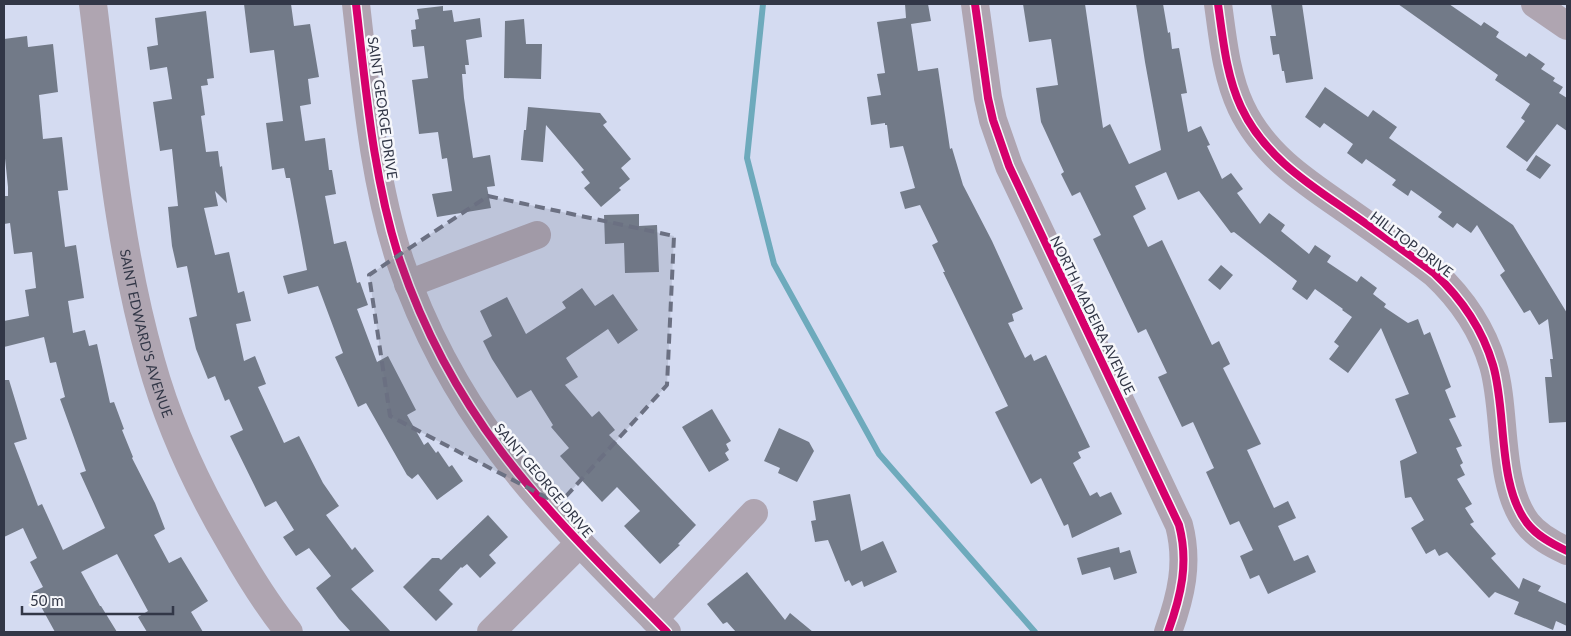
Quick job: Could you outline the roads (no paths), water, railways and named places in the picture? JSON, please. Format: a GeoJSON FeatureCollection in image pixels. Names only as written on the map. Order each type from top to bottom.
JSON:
{"type":"FeatureCollection","features":[{"type":"Feature","properties":{"kind":"street","name":"SAINT EDWARD'S AVENUE"},"geometry":{"type":"LineString","coordinates":[[92,4],[128,264],[138,313],[156,378],[177,438],[206,499],[252,578],[289,632]]}},
{"type":"Feature","properties":{"kind":"street","name":"SAINT GEORGE DRIVE"},"geometry":{"type":"LineString","coordinates":[[356,4],[376,156],[390,226],[408,284],[442,359],[485,430],[520,474],[580,543],[661,626]]}},
{"type":"Feature","properties":{"kind":"street","name":"NORTH MADEIRA AVENUE"},"geometry":{"type":"LineString","coordinates":[[975,4],[988,98],[993,120],[1009,166],[1179,525],[1184,549],[1184,576],[1168,632]]}},
{"type":"Feature","properties":{"kind":"street","name":"HILLTOP DRIVE"},"geometry":{"type":"LineString","coordinates":[[1218,4],[1228,70],[1234,90],[1250,123],[1272,153],[1302,180],[1434,273],[1450,288],[1471,315],[1487,348],[1497,381],[1507,467],[1515,502],[1524,520],[1536,533],[1567,551]]}},
{"type":"Feature","properties":{"kind":"street"},"geometry":{"type":"LineString","coordinates":[[1535,4],[1567,26]]}},
{"type":"Feature","properties":{"kind":"street"},"geometry":{"type":"LineString","coordinates":[[408,284],[537,234]]}},
{"type":"Feature","properties":{"kind":"street"},"geometry":{"type":"LineString","coordinates":[[661,626],[754,514]]}},
{"type":"Feature","properties":{"kind":"street"},"geometry":{"type":"LineString","coordinates":[[490,632],[580,543]]}},
{"type":"Feature","properties":{"kind":"waterway"},"geometry":{"type":"LineString","coordinates":[[763,4],[747,158],[774,264],[879,454],[1035,632]]}}]}
